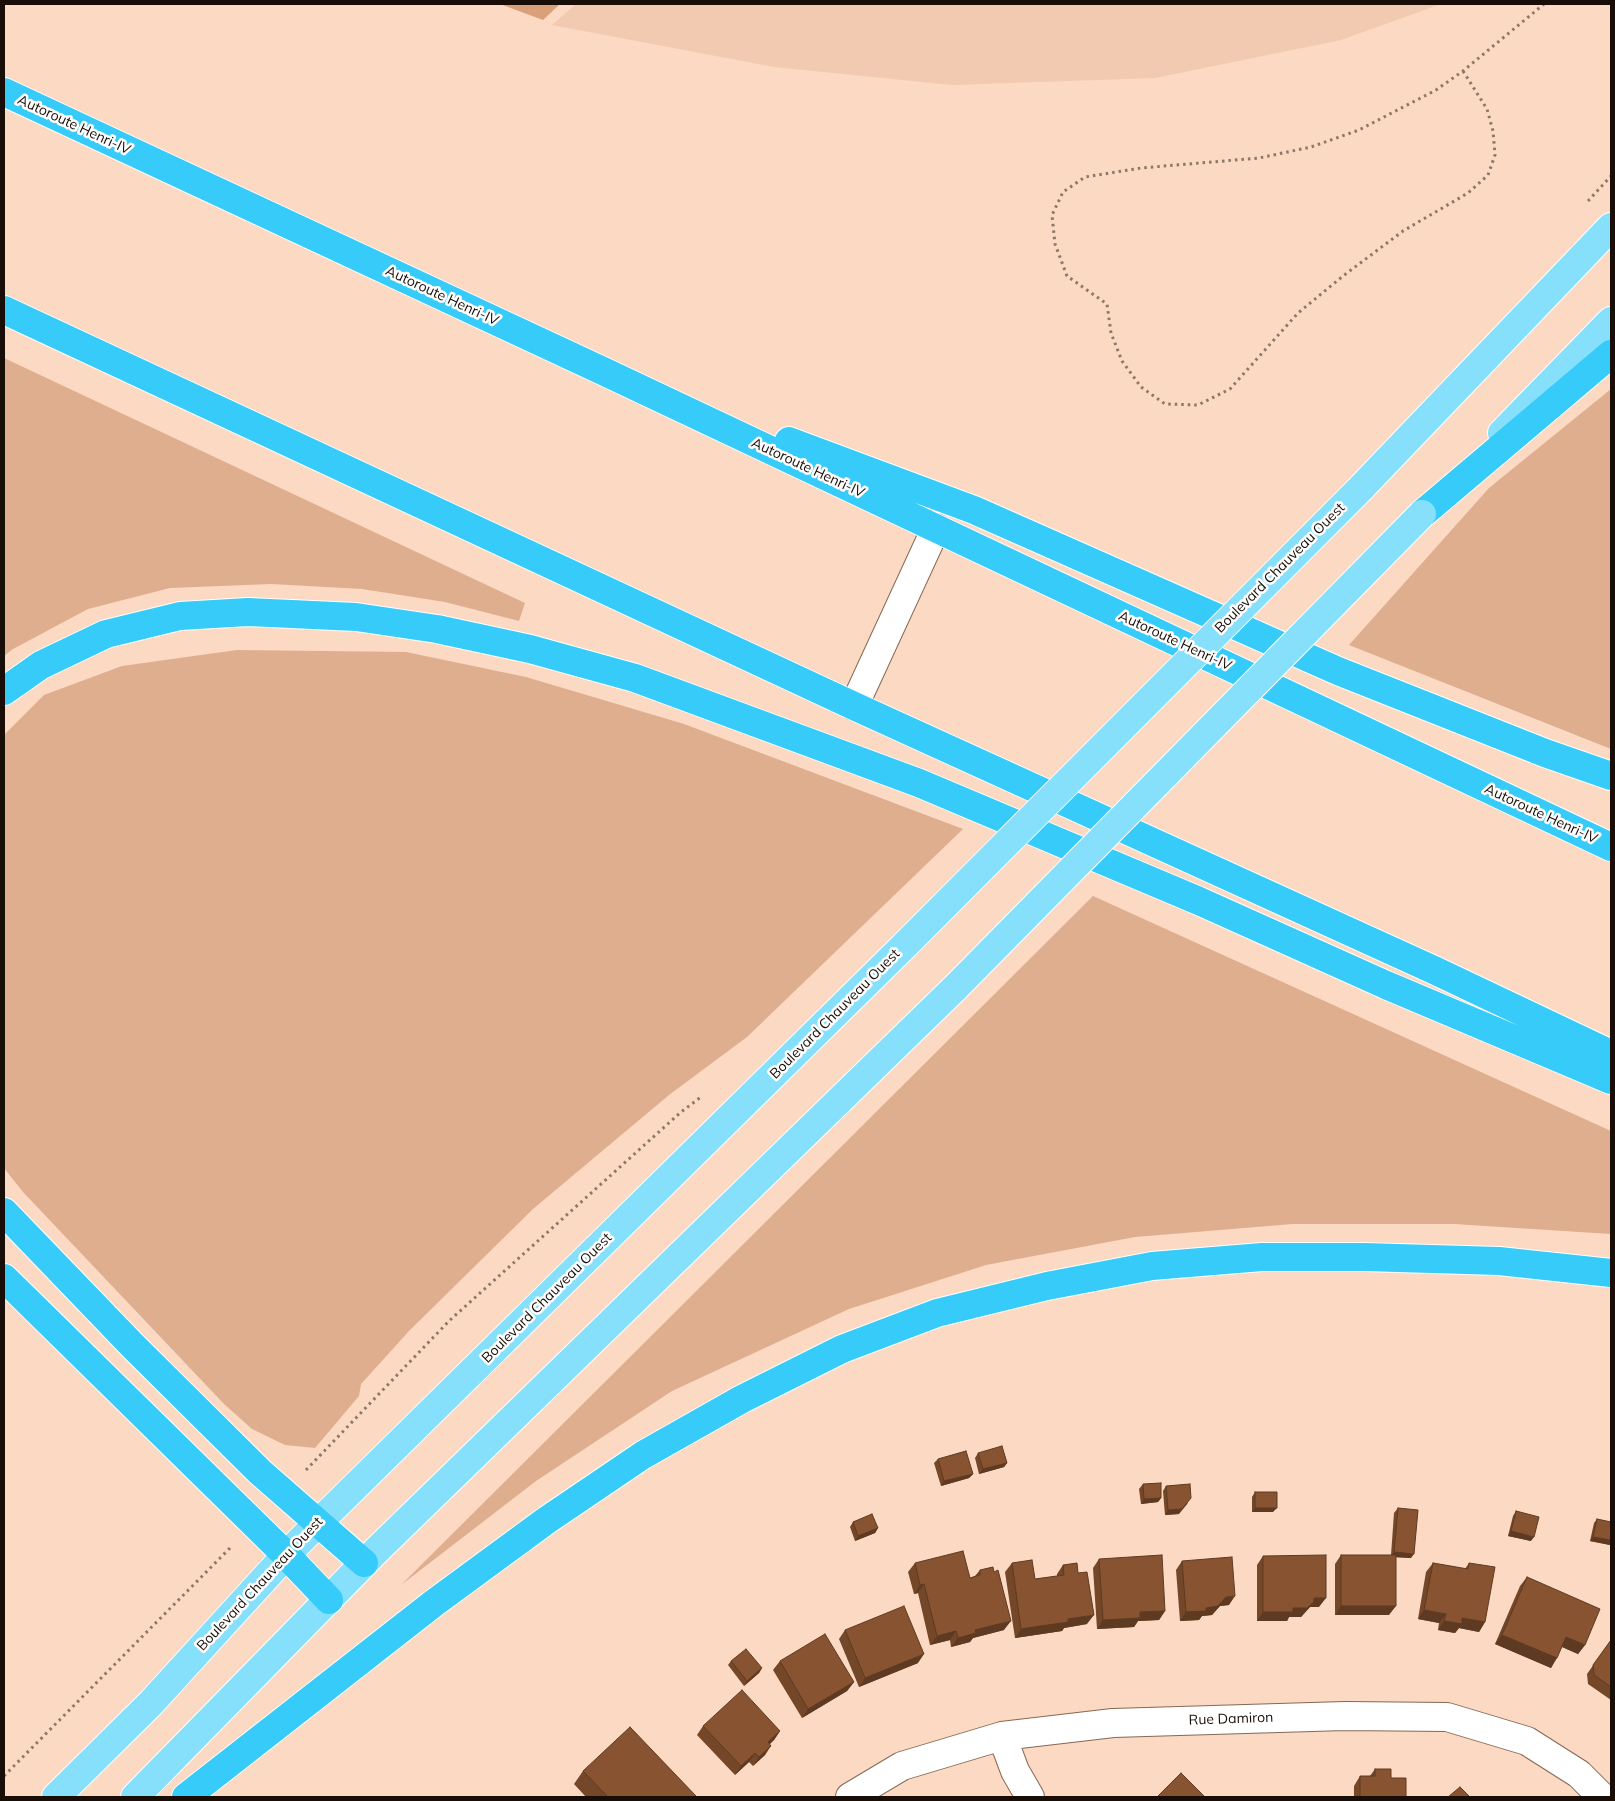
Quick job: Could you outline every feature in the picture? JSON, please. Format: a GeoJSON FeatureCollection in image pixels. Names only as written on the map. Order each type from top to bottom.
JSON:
{"type":"FeatureCollection","features":[{"type":"Feature","properties":{"kind":"highway","name":"Autoroute Henri-IV"},"geometry":{"type":"LineString","coordinates":[[4,92],[605,372],[1611,847]]}},
{"type":"Feature","properties":{"kind":"highway"},"geometry":{"type":"LineString","coordinates":[[4,310],[854,706],[1436,971],[1611,1054]]}},
{"type":"Feature","properties":{"kind":"highway"},"geometry":{"type":"LineString","coordinates":[[1422,514],[1611,354]]}},
{"type":"Feature","properties":{"kind":"highway"},"geometry":{"type":"LineString","coordinates":[[605,372],[974,510],[1338,670],[1545,753],[1611,776]]}},
{"type":"Feature","properties":{"kind":"highway"},"geometry":{"type":"LineString","coordinates":[[4,691],[41,665],[106,634],[180,616],[248,612],[356,617],[437,629],[530,649],[635,678],[919,782],[1199,901],[1386,985],[1611,1080]]}},
{"type":"Feature","properties":{"kind":"highway"},"geometry":{"type":"LineString","coordinates":[[4,1212],[132,1345],[260,1472],[364,1563]]}},
{"type":"Feature","properties":{"kind":"highway"},"geometry":{"type":"LineString","coordinates":[[186,1797],[442,1597],[548,1520],[643,1455],[742,1398],[842,1349],[937,1313],[1047,1286],[1152,1266],[1262,1257],[1364,1257],[1499,1261],[1611,1273]]}},
{"type":"Feature","properties":{"kind":"highway"},"geometry":{"type":"LineString","coordinates":[[4,1278],[286,1555],[329,1600]]}},
{"type":"Feature","properties":{"kind":"main road","name":"Boulevard Chauveau Ouest"},"geometry":{"type":"LineString","coordinates":[[56,1797],[151,1703],[318,1522],[906,944],[1361,488],[1611,227]]}},
{"type":"Feature","properties":{"kind":"main road"},"geometry":{"type":"LineString","coordinates":[[135,1797],[364,1563],[956,988],[1611,321]]}},
{"type":"Feature","properties":{"kind":"street"},"geometry":{"type":"LineString","coordinates":[[854,706],[936,528]]}},
{"type":"Feature","properties":{"kind":"street","name":"Rue Damiron"},"geometry":{"type":"LineString","coordinates":[[850,1797],[902,1766],[1002,1736],[1113,1723],[1344,1716],[1447,1717],[1527,1741],[1579,1774],[1602,1797]]}},
{"type":"Feature","properties":{"kind":"street"},"geometry":{"type":"LineString","coordinates":[[1002,1736],[1015,1771],[1030,1797]]}},
{"type":"Feature","properties":{"kind":"path"},"geometry":{"type":"LineString","coordinates":[[1463,71],[1487,109],[1493,131],[1496,155],[1488,175],[1468,193],[1403,231],[1298,313],[1230,390],[1198,405],[1165,404],[1140,386],[1122,361],[1110,333],[1107,304],[1066,276],[1055,244],[1052,214],[1063,192],[1085,177],[1140,168],[1259,158],[1311,147],[1359,130],[1397,112],[1436,90],[1463,71],[1544,4]]}},
{"type":"Feature","properties":{"kind":"path"},"geometry":{"type":"LineString","coordinates":[[326,1449],[449,1321],[681,1112],[703,1096]]}},
{"type":"Feature","properties":{"kind":"path"},"geometry":{"type":"LineString","coordinates":[[4,1776],[213,1565]]}},
{"type":"Feature","properties":{"kind":"shaded area"},"geometry":{"type":"Polygon","coordinates":[[[500,4],[560,4],[543,20],[500,4]]]}},
{"type":"Feature","properties":{"kind":"shaded area"},"geometry":{"type":"Polygon","coordinates":[[[576,4],[1441,4],[1341,40],[1155,78],[952,85],[774,67],[552,25],[576,4]]]}},
{"type":"Feature","properties":{"kind":"shaded area"},"geometry":{"type":"Polygon","coordinates":[[[4,358],[525,603],[519,621],[445,602],[362,589],[271,584],[170,588],[88,609],[13,649],[4,656],[4,358]]]}},
{"type":"Feature","properties":{"kind":"shaded area"},"geometry":{"type":"Polygon","coordinates":[[[1611,389],[1611,749],[1349,645],[1489,488],[1611,389]]]}},
{"type":"Feature","properties":{"kind":"shaded area"},"geometry":{"type":"Polygon","coordinates":[[[237,650],[406,652],[526,677],[684,724],[963,829],[747,1037],[669,1095],[533,1209],[410,1330],[361,1384],[359,1396],[315,1448],[285,1445],[252,1429],[224,1404],[23,1192],[4,1168],[4,735],[44,695],[122,666],[237,650]]]}},
{"type":"Feature","properties":{"kind":"shaded area"},"geometry":{"type":"Polygon","coordinates":[[[1093,896],[1611,1131],[1611,1234],[1454,1224],[1293,1224],[1135,1237],[986,1265],[849,1309],[672,1391],[536,1481],[401,1585],[1093,896]]]}},
{"type":"Feature","properties":{"kind":"building"},"geometry":{"type":"Polygon","coordinates":[[[1002,1446],[1007,1463],[983,1469],[978,1453],[1002,1446]]]}},
{"type":"Feature","properties":{"kind":"building"},"geometry":{"type":"Polygon","coordinates":[[[966,1451],[973,1474],[944,1481],[938,1459],[966,1451]]]}},
{"type":"Feature","properties":{"kind":"building"},"geometry":{"type":"Polygon","coordinates":[[[1161,1483],[1161,1498],[1144,1499],[1143,1484],[1161,1483]]]}},
{"type":"Feature","properties":{"kind":"building"},"geometry":{"type":"Polygon","coordinates":[[[1190,1484],[1191,1498],[1182,1509],[1168,1510],[1166,1486],[1190,1484]]]}},
{"type":"Feature","properties":{"kind":"building"},"geometry":{"type":"Polygon","coordinates":[[[1255,1492],[1277,1492],[1277,1508],[1255,1508],[1255,1492]]]}},
{"type":"Feature","properties":{"kind":"building"},"geometry":{"type":"Polygon","coordinates":[[[1398,1508],[1418,1510],[1414,1554],[1394,1552],[1398,1508]]]}},
{"type":"Feature","properties":{"kind":"building"},"geometry":{"type":"Polygon","coordinates":[[[1516,1511],[1539,1517],[1534,1537],[1511,1531],[1516,1511]]]}},
{"type":"Feature","properties":{"kind":"building"},"geometry":{"type":"Polygon","coordinates":[[[872,1514],[878,1528],[858,1536],[853,1522],[872,1514]]]}},
{"type":"Feature","properties":{"kind":"building"},"geometry":{"type":"Polygon","coordinates":[[[1597,1519],[1611,1522],[1611,1540],[1593,1537],[1597,1519]]]}},
{"type":"Feature","properties":{"kind":"building"},"geometry":{"type":"Polygon","coordinates":[[[963,1551],[970,1578],[980,1575],[980,1570],[993,1567],[994,1572],[998,1570],[1011,1621],[975,1630],[976,1633],[958,1638],[956,1631],[937,1636],[924,1584],[920,1585],[915,1563],[963,1551]]]}},
{"type":"Feature","properties":{"kind":"building"},"geometry":{"type":"Polygon","coordinates":[[[1162,1555],[1165,1611],[1140,1612],[1140,1618],[1103,1620],[1099,1559],[1162,1555]]]}},
{"type":"Feature","properties":{"kind":"building"},"geometry":{"type":"Polygon","coordinates":[[[1326,1555],[1326,1598],[1314,1598],[1314,1602],[1307,1608],[1293,1608],[1293,1612],[1263,1612],[1263,1556],[1326,1555]]]}},
{"type":"Feature","properties":{"kind":"building"},"geometry":{"type":"Polygon","coordinates":[[[1341,1555],[1396,1555],[1396,1606],[1341,1606],[1341,1555]]]}},
{"type":"Feature","properties":{"kind":"building"},"geometry":{"type":"Polygon","coordinates":[[[1232,1557],[1235,1596],[1226,1597],[1218,1606],[1206,1608],[1206,1611],[1186,1612],[1182,1561],[1232,1557]]]}},
{"type":"Feature","properties":{"kind":"building"},"geometry":{"type":"Polygon","coordinates":[[[1032,1560],[1035,1579],[1064,1575],[1063,1565],[1077,1563],[1078,1573],[1087,1572],[1094,1615],[1068,1619],[1068,1622],[1021,1629],[1012,1563],[1032,1560]]]}},
{"type":"Feature","properties":{"kind":"building"},"geometry":{"type":"Polygon","coordinates":[[[1433,1563],[1468,1569],[1469,1563],[1495,1567],[1485,1622],[1462,1618],[1462,1624],[1444,1621],[1446,1614],[1424,1610],[1433,1563]]]}},
{"type":"Feature","properties":{"kind":"building"},"geometry":{"type":"Polygon","coordinates":[[[1527,1577],[1600,1609],[1585,1645],[1566,1637],[1557,1658],[1502,1635],[1527,1577]]]}},
{"type":"Feature","properties":{"kind":"building"},"geometry":{"type":"Polygon","coordinates":[[[904,1606],[924,1654],[865,1678],[845,1630],[904,1606]]]}},
{"type":"Feature","properties":{"kind":"building"},"geometry":{"type":"Polygon","coordinates":[[[825,1634],[854,1682],[808,1709],[780,1661],[825,1634]]]}},
{"type":"Feature","properties":{"kind":"building"},"geometry":{"type":"Polygon","coordinates":[[[1611,1640],[1611,1687],[1594,1675],[1593,1665],[1611,1640]]]}},
{"type":"Feature","properties":{"kind":"building"},"geometry":{"type":"Polygon","coordinates":[[[746,1649],[762,1668],[747,1681],[731,1661],[746,1649]]]}},
{"type":"Feature","properties":{"kind":"building"},"geometry":{"type":"Polygon","coordinates":[[[742,1690],[780,1731],[768,1742],[771,1746],[759,1757],[755,1753],[741,1766],[703,1726],[742,1690]]]}},
{"type":"Feature","properties":{"kind":"building"},"geometry":{"type":"Polygon","coordinates":[[[630,1727],[695,1797],[608,1797],[583,1771],[630,1727]]]}},
{"type":"Feature","properties":{"kind":"building"},"geometry":{"type":"Polygon","coordinates":[[[1375,1769],[1391,1769],[1391,1778],[1406,1778],[1406,1797],[1360,1797],[1360,1776],[1375,1776],[1375,1769]]]}},
{"type":"Feature","properties":{"kind":"building"},"geometry":{"type":"Polygon","coordinates":[[[1181,1773],[1205,1797],[1157,1797],[1181,1773]]]}},
{"type":"Feature","properties":{"kind":"building"},"geometry":{"type":"Polygon","coordinates":[[[1460,1787],[1470,1797],[1448,1797],[1460,1787]]]}}]}
